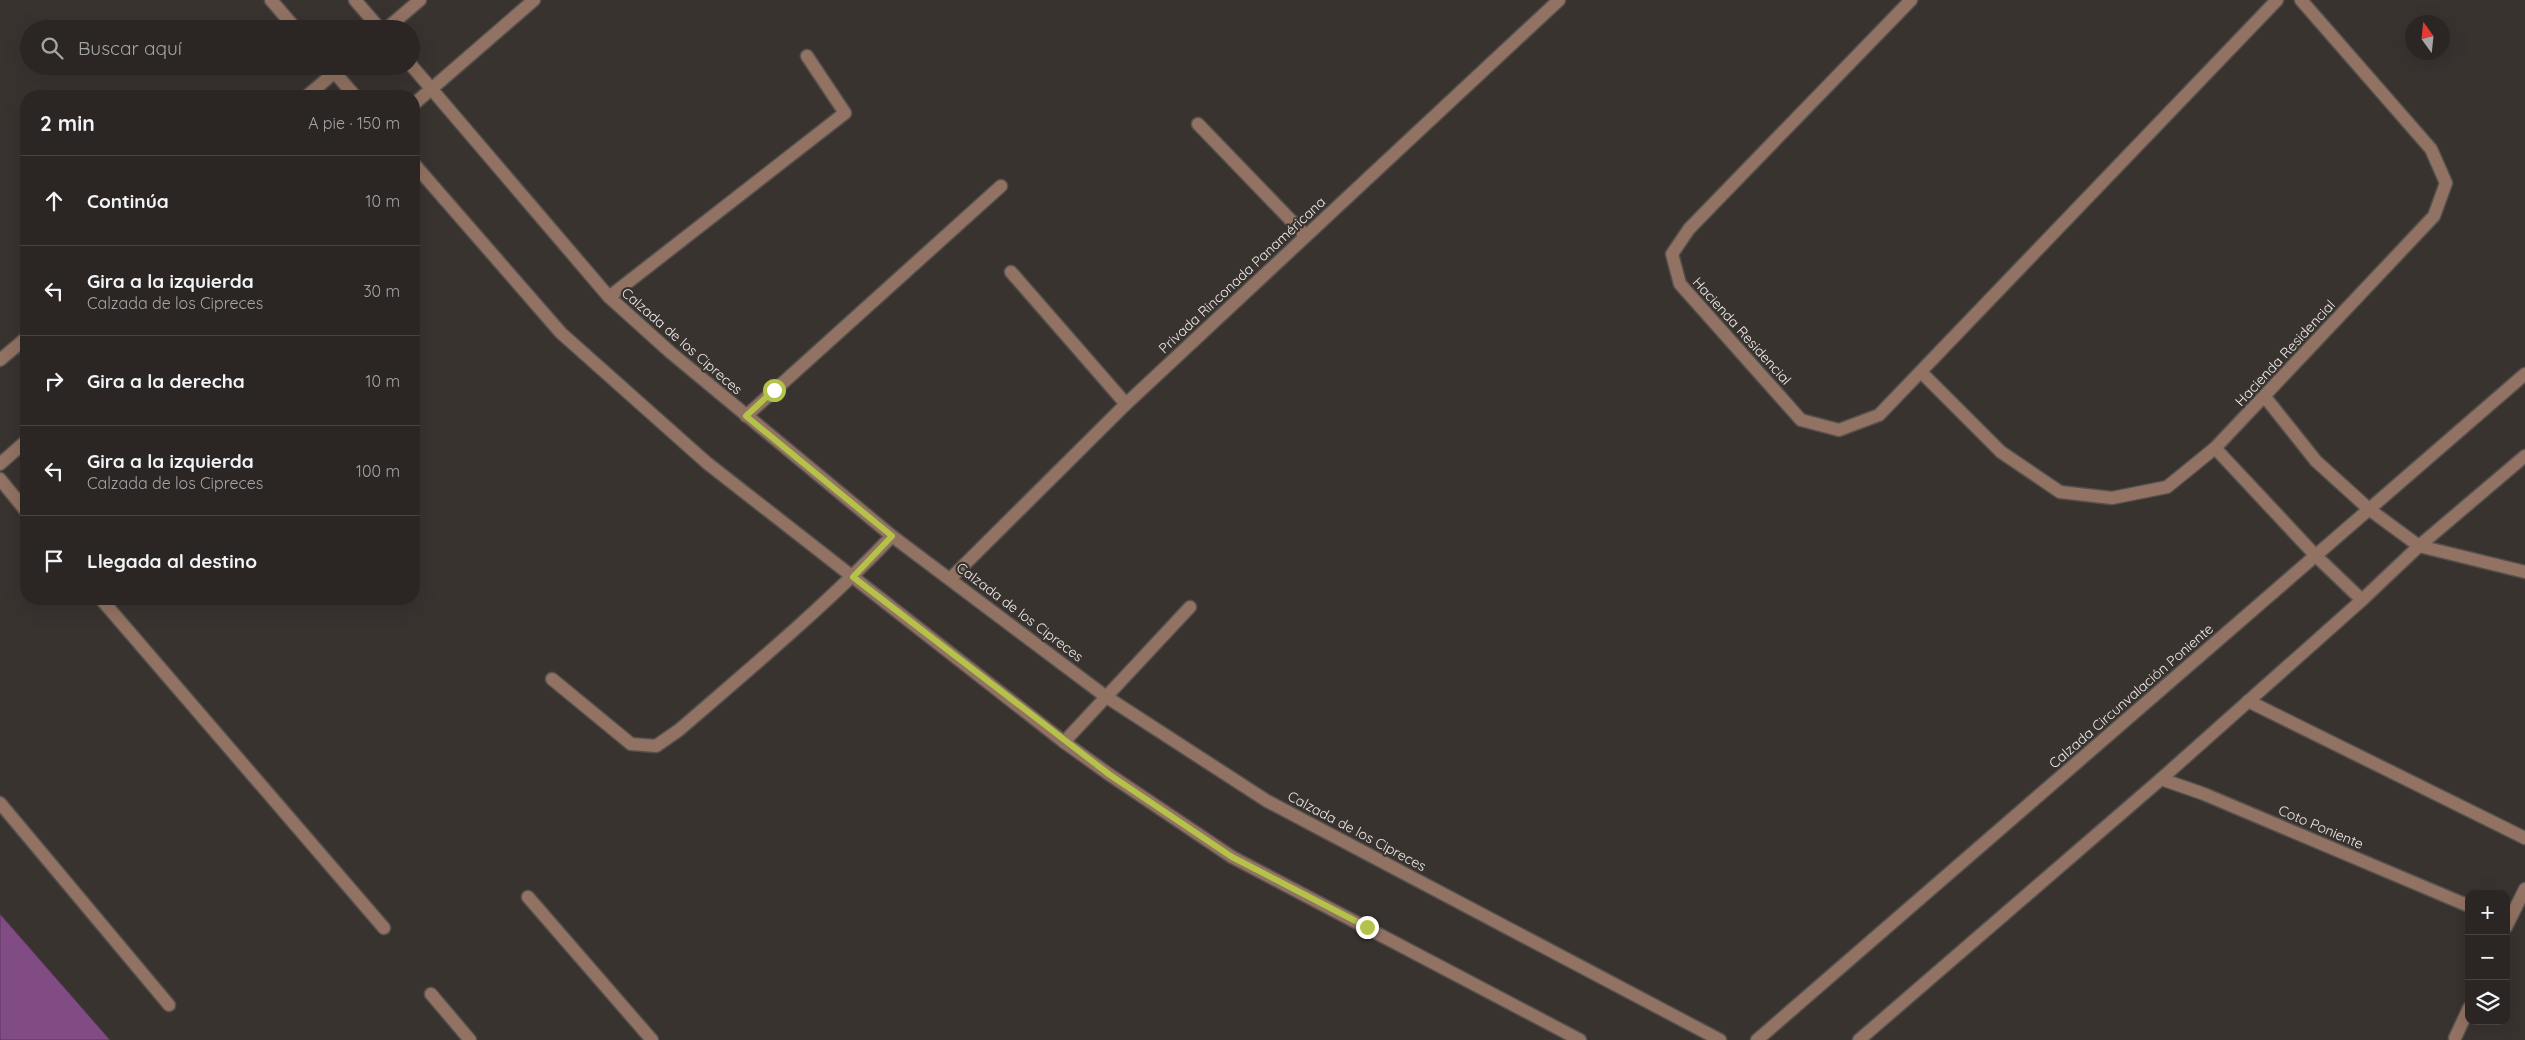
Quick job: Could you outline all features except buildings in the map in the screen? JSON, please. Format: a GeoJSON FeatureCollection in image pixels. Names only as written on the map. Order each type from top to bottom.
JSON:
{"type":"FeatureCollection","features":[{"type":"Feature","properties":{"kind":"street"},"geometry":{"type":"LineString","coordinates":[[271,0],[288,20]]}},
{"type":"Feature","properties":{"kind":"street"},"geometry":{"type":"LineString","coordinates":[[355,0],[372,20]]}},
{"type":"Feature","properties":{"kind":"street"},"geometry":{"type":"LineString","coordinates":[[397,20],[420,0]]}},
{"type":"Feature","properties":{"kind":"street"},"geometry":{"type":"LineString","coordinates":[[420,99],[534,0]]}},
{"type":"Feature","properties":{"kind":"street","name":"Privada Rinconada Panaméricana"},"geometry":{"type":"LineString","coordinates":[[951,578],[1126,404],[1559,0]]}},
{"type":"Feature","properties":{"kind":"street","name":"Hacienda Residencial"},"geometry":{"type":"LineString","coordinates":[[1911,0],[1689,229],[1672,254],[1680,284],[1801,420],[1839,430],[1879,414],[2277,0]]}},
{"type":"Feature","properties":{"kind":"street","name":"Hacienda Residencial"},"geometry":{"type":"LineString","coordinates":[[1921,372],[2001,452],[2060,492],[2112,498],[2167,487],[2216,448],[2434,216],[2446,183],[2431,149],[2301,0]]}},
{"type":"Feature","properties":{"kind":"street"},"geometry":{"type":"LineString","coordinates":[[609,297],[845,113],[807,56]]}},
{"type":"Feature","properties":{"kind":"street"},"geometry":{"type":"LineString","coordinates":[[313,90],[328,75]]}},
{"type":"Feature","properties":{"kind":"street"},"geometry":{"type":"LineString","coordinates":[[340,75],[351,90]]}},
{"type":"Feature","properties":{"kind":"street","name":"Calzada de los Cipreces"},"geometry":{"type":"LineString","coordinates":[[420,75],[609,297],[670,352],[892,536],[951,578],[1105,696],[1267,801],[1720,1040]]}},
{"type":"Feature","properties":{"kind":"street"},"geometry":{"type":"LineString","coordinates":[[1198,124],[1306,236]]}},
{"type":"Feature","properties":{"kind":"street"},"geometry":{"type":"LineString","coordinates":[[420,171],[560,332],[706,463],[1064,742],[1232,857],[1580,1040]]}},
{"type":"Feature","properties":{"kind":"street"},"geometry":{"type":"LineString","coordinates":[[746,416],[1001,186]]}},
{"type":"Feature","properties":{"kind":"street"},"geometry":{"type":"LineString","coordinates":[[1011,272],[1126,404]]}},
{"type":"Feature","properties":{"kind":"street"},"geometry":{"type":"LineString","coordinates":[[0,360],[20,343]]}},
{"type":"Feature","properties":{"kind":"street","name":"Calzada Circunvalación Poniente"},"geometry":{"type":"LineString","coordinates":[[1757,1040],[2525,374]]}},
{"type":"Feature","properties":{"kind":"street"},"geometry":{"type":"LineString","coordinates":[[2265,397],[2316,461],[2370,510],[2419,546],[2525,572]]}},
{"type":"Feature","properties":{"kind":"street"},"geometry":{"type":"LineString","coordinates":[[0,464],[20,446]]}},
{"type":"Feature","properties":{"kind":"street"},"geometry":{"type":"LineString","coordinates":[[2216,448],[2316,556],[2362,600]]}},
{"type":"Feature","properties":{"kind":"street"},"geometry":{"type":"LineString","coordinates":[[1859,1040],[2161,778],[2362,600],[2419,546],[2525,456]]}},
{"type":"Feature","properties":{"kind":"street"},"geometry":{"type":"LineString","coordinates":[[0,480],[20,503]]}},
{"type":"Feature","properties":{"kind":"street"},"geometry":{"type":"LineString","coordinates":[[552,679],[631,744],[656,746],[679,730],[853,577],[892,536]]}},
{"type":"Feature","properties":{"kind":"street"},"geometry":{"type":"LineString","coordinates":[[107,605],[384,928]]}},
{"type":"Feature","properties":{"kind":"street"},"geometry":{"type":"LineString","coordinates":[[1064,742],[1190,607]]}},
{"type":"Feature","properties":{"kind":"street"},"geometry":{"type":"LineString","coordinates":[[2248,701],[2525,838]]}},
{"type":"Feature","properties":{"kind":"street","name":"Coto Poniente"},"geometry":{"type":"LineString","coordinates":[[2161,778],[2204,794],[2465,904]]}},
{"type":"Feature","properties":{"kind":"street"},"geometry":{"type":"LineString","coordinates":[[0,803],[169,1004]]}},
{"type":"Feature","properties":{"kind":"street"},"geometry":{"type":"LineString","coordinates":[[2510,918],[2525,889]]}},
{"type":"Feature","properties":{"kind":"street"},"geometry":{"type":"LineString","coordinates":[[528,897],[652,1040]]}},
{"type":"Feature","properties":{"kind":"street"},"geometry":{"type":"LineString","coordinates":[[431,994],[470,1040]]}},
{"type":"Feature","properties":{"kind":"street"},"geometry":{"type":"LineString","coordinates":[[2455,1038],[2465,1017]]}},
{"type":"Feature","properties":{"kind":"route"},"geometry":{"type":"LineString","coordinates":[[774,390],[746,416],[892,536],[853,577],[1064,742],[1110,775],[1232,857],[1367,927]]}}]}
